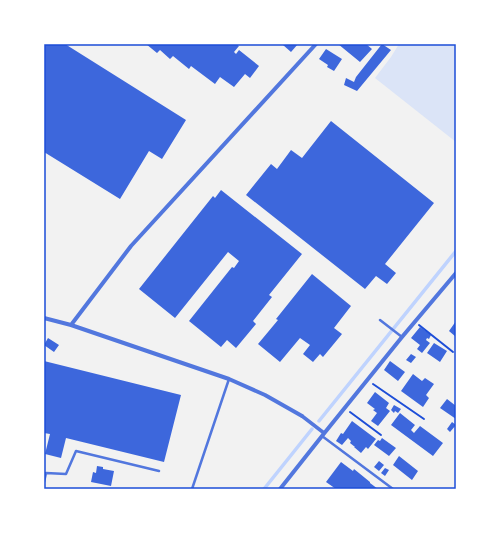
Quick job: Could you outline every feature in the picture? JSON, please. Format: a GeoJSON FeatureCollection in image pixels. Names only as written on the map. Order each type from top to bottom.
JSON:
{"type":"FeatureCollection","features":[{"type":"Feature","properties":{"kind":"street"},"geometry":{"type":"LineString","coordinates":[[71,325],[130,246],[316,44]]}},
{"type":"Feature","properties":{"kind":"street"},"geometry":{"type":"LineString","coordinates":[[280,489],[402,337],[456,273]]}},
{"type":"Feature","properties":{"kind":"street"},"geometry":{"type":"LineString","coordinates":[[44,318],[71,325],[229,379],[265,395],[302,416],[323,434]]}},
{"type":"Feature","properties":{"kind":"lane"},"geometry":{"type":"LineString","coordinates":[[380,320],[402,337]]}},
{"type":"Feature","properties":{"kind":"lane"},"geometry":{"type":"LineString","coordinates":[[192,489],[229,379]]}},
{"type":"Feature","properties":{"kind":"lane"},"geometry":{"type":"LineString","coordinates":[[323,434],[394,489]]}},
{"type":"Feature","properties":{"kind":"lane"},"geometry":{"type":"LineString","coordinates":[[44,482],[46,472],[66,474],[76,451],[159,472]]}},
{"type":"Feature","properties":{"kind":"path"},"geometry":{"type":"LineString","coordinates":[[415,322],[453,352]]}},
{"type":"Feature","properties":{"kind":"path"},"geometry":{"type":"LineString","coordinates":[[368,380],[424,420]]}},
{"type":"Feature","properties":{"kind":"path"},"geometry":{"type":"LineString","coordinates":[[345,408],[381,435]]}},
{"type":"Feature","properties":{"kind":"shaded area"},"geometry":{"type":"Polygon","coordinates":[[[399,44],[456,44],[456,142],[375,78],[399,44]]]}},
{"type":"Feature","properties":{"kind":"building"},"geometry":{"type":"Polygon","coordinates":[[[44,44],[65,44],[186,120],[162,159],[149,151],[120,199],[44,152],[44,44]]]}},
{"type":"Feature","properties":{"kind":"building"},"geometry":{"type":"Polygon","coordinates":[[[146,44],[236,44],[239,46],[234,52],[236,54],[239,50],[259,66],[250,78],[245,74],[234,87],[220,77],[215,84],[191,66],[189,69],[173,56],[170,59],[160,50],[157,53],[146,44]]]}},
{"type":"Feature","properties":{"kind":"building"},"geometry":{"type":"Polygon","coordinates":[[[298,44],[291,52],[283,45],[298,44]]]}},
{"type":"Feature","properties":{"kind":"building"},"geometry":{"type":"Polygon","coordinates":[[[338,44],[366,44],[372,49],[360,62],[338,44]]]}},
{"type":"Feature","properties":{"kind":"building"},"geometry":{"type":"Polygon","coordinates":[[[382,44],[391,50],[357,91],[344,85],[346,78],[354,82],[356,77],[382,44]]]}},
{"type":"Feature","properties":{"kind":"building"},"geometry":{"type":"Polygon","coordinates":[[[326,49],[342,59],[334,71],[327,67],[328,65],[319,59],[326,49]]]}},
{"type":"Feature","properties":{"kind":"building"},"geometry":{"type":"Polygon","coordinates":[[[331,121],[434,203],[385,264],[396,273],[387,284],[376,276],[365,289],[246,195],[271,164],[277,169],[291,150],[302,158],[331,121]]]}},
{"type":"Feature","properties":{"kind":"building"},"geometry":{"type":"Polygon","coordinates":[[[221,190],[302,254],[269,295],[272,297],[253,321],[256,324],[236,348],[227,340],[221,347],[189,321],[232,267],[234,268],[239,261],[228,252],[175,318],[139,289],[213,196],[215,198],[221,190]]]}},
{"type":"Feature","properties":{"kind":"building"},"geometry":{"type":"Polygon","coordinates":[[[312,274],[351,306],[334,328],[342,334],[323,357],[320,354],[313,362],[303,354],[310,345],[300,338],[280,362],[258,344],[312,274]]]}},
{"type":"Feature","properties":{"kind":"building"},"geometry":{"type":"Polygon","coordinates":[[[456,321],[456,337],[449,331],[456,321]]]}},
{"type":"Feature","properties":{"kind":"building"},"geometry":{"type":"Polygon","coordinates":[[[420,327],[431,335],[429,339],[427,338],[426,340],[430,343],[422,353],[417,349],[420,345],[411,338],[420,327]]]}},
{"type":"Feature","properties":{"kind":"building"},"geometry":{"type":"Polygon","coordinates":[[[48,338],[59,345],[54,352],[44,345],[48,338]]]}},
{"type":"Feature","properties":{"kind":"building"},"geometry":{"type":"Polygon","coordinates":[[[434,343],[447,351],[440,362],[427,353],[434,343]]]}},
{"type":"Feature","properties":{"kind":"building"},"geometry":{"type":"Polygon","coordinates":[[[411,354],[416,357],[411,363],[406,360],[411,354]]]}},
{"type":"Feature","properties":{"kind":"building"},"geometry":{"type":"Polygon","coordinates":[[[44,361],[181,395],[164,462],[66,438],[61,458],[45,454],[50,434],[44,433],[44,361]]]}},
{"type":"Feature","properties":{"kind":"building"},"geometry":{"type":"Polygon","coordinates":[[[390,361],[405,372],[398,381],[384,370],[390,361]]]}},
{"type":"Feature","properties":{"kind":"building"},"geometry":{"type":"Polygon","coordinates":[[[413,374],[422,381],[425,378],[434,384],[426,395],[429,398],[423,407],[401,391],[413,374]]]}},
{"type":"Feature","properties":{"kind":"building"},"geometry":{"type":"Polygon","coordinates":[[[375,392],[389,403],[386,408],[390,411],[378,426],[371,421],[377,413],[373,410],[375,409],[367,403],[375,392]]]}},
{"type":"Feature","properties":{"kind":"building"},"geometry":{"type":"Polygon","coordinates":[[[447,399],[456,406],[456,419],[440,408],[447,399]]]}},
{"type":"Feature","properties":{"kind":"building"},"geometry":{"type":"Polygon","coordinates":[[[394,405],[401,409],[398,413],[395,411],[394,413],[391,410],[394,405]]]}},
{"type":"Feature","properties":{"kind":"building"},"geometry":{"type":"Polygon","coordinates":[[[400,413],[415,425],[411,430],[414,433],[420,426],[443,443],[433,456],[391,425],[400,413]]]}},
{"type":"Feature","properties":{"kind":"building"},"geometry":{"type":"Polygon","coordinates":[[[352,421],[376,439],[368,449],[366,447],[361,453],[350,443],[351,441],[348,438],[342,445],[336,441],[352,421]]]}},
{"type":"Feature","properties":{"kind":"building"},"geometry":{"type":"Polygon","coordinates":[[[452,422],[456,425],[450,432],[447,429],[452,422]]]}},
{"type":"Feature","properties":{"kind":"building"},"geometry":{"type":"Polygon","coordinates":[[[382,438],[396,448],[389,456],[374,445],[382,438]]]}},
{"type":"Feature","properties":{"kind":"building"},"geometry":{"type":"Polygon","coordinates":[[[399,456],[418,471],[412,480],[393,465],[399,456]]]}},
{"type":"Feature","properties":{"kind":"building"},"geometry":{"type":"Polygon","coordinates":[[[379,461],[384,465],[379,471],[374,467],[379,461]]]}},
{"type":"Feature","properties":{"kind":"building"},"geometry":{"type":"Polygon","coordinates":[[[341,462],[353,471],[354,469],[378,489],[336,489],[326,482],[341,462]]]}},
{"type":"Feature","properties":{"kind":"building"},"geometry":{"type":"Polygon","coordinates":[[[97,466],[114,471],[111,486],[91,482],[93,472],[96,473],[97,466]]]}},
{"type":"Feature","properties":{"kind":"building"},"geometry":{"type":"Polygon","coordinates":[[[385,468],[389,470],[385,476],[381,473],[385,468]]]}},
{"type":"Feature","properties":{"kind":"waterway"},"geometry":{"type":"LineString","coordinates":[[319,421],[456,251]]}},
{"type":"Feature","properties":{"kind":"waterway"},"geometry":{"type":"LineString","coordinates":[[264,489],[312,429]]}}]}
